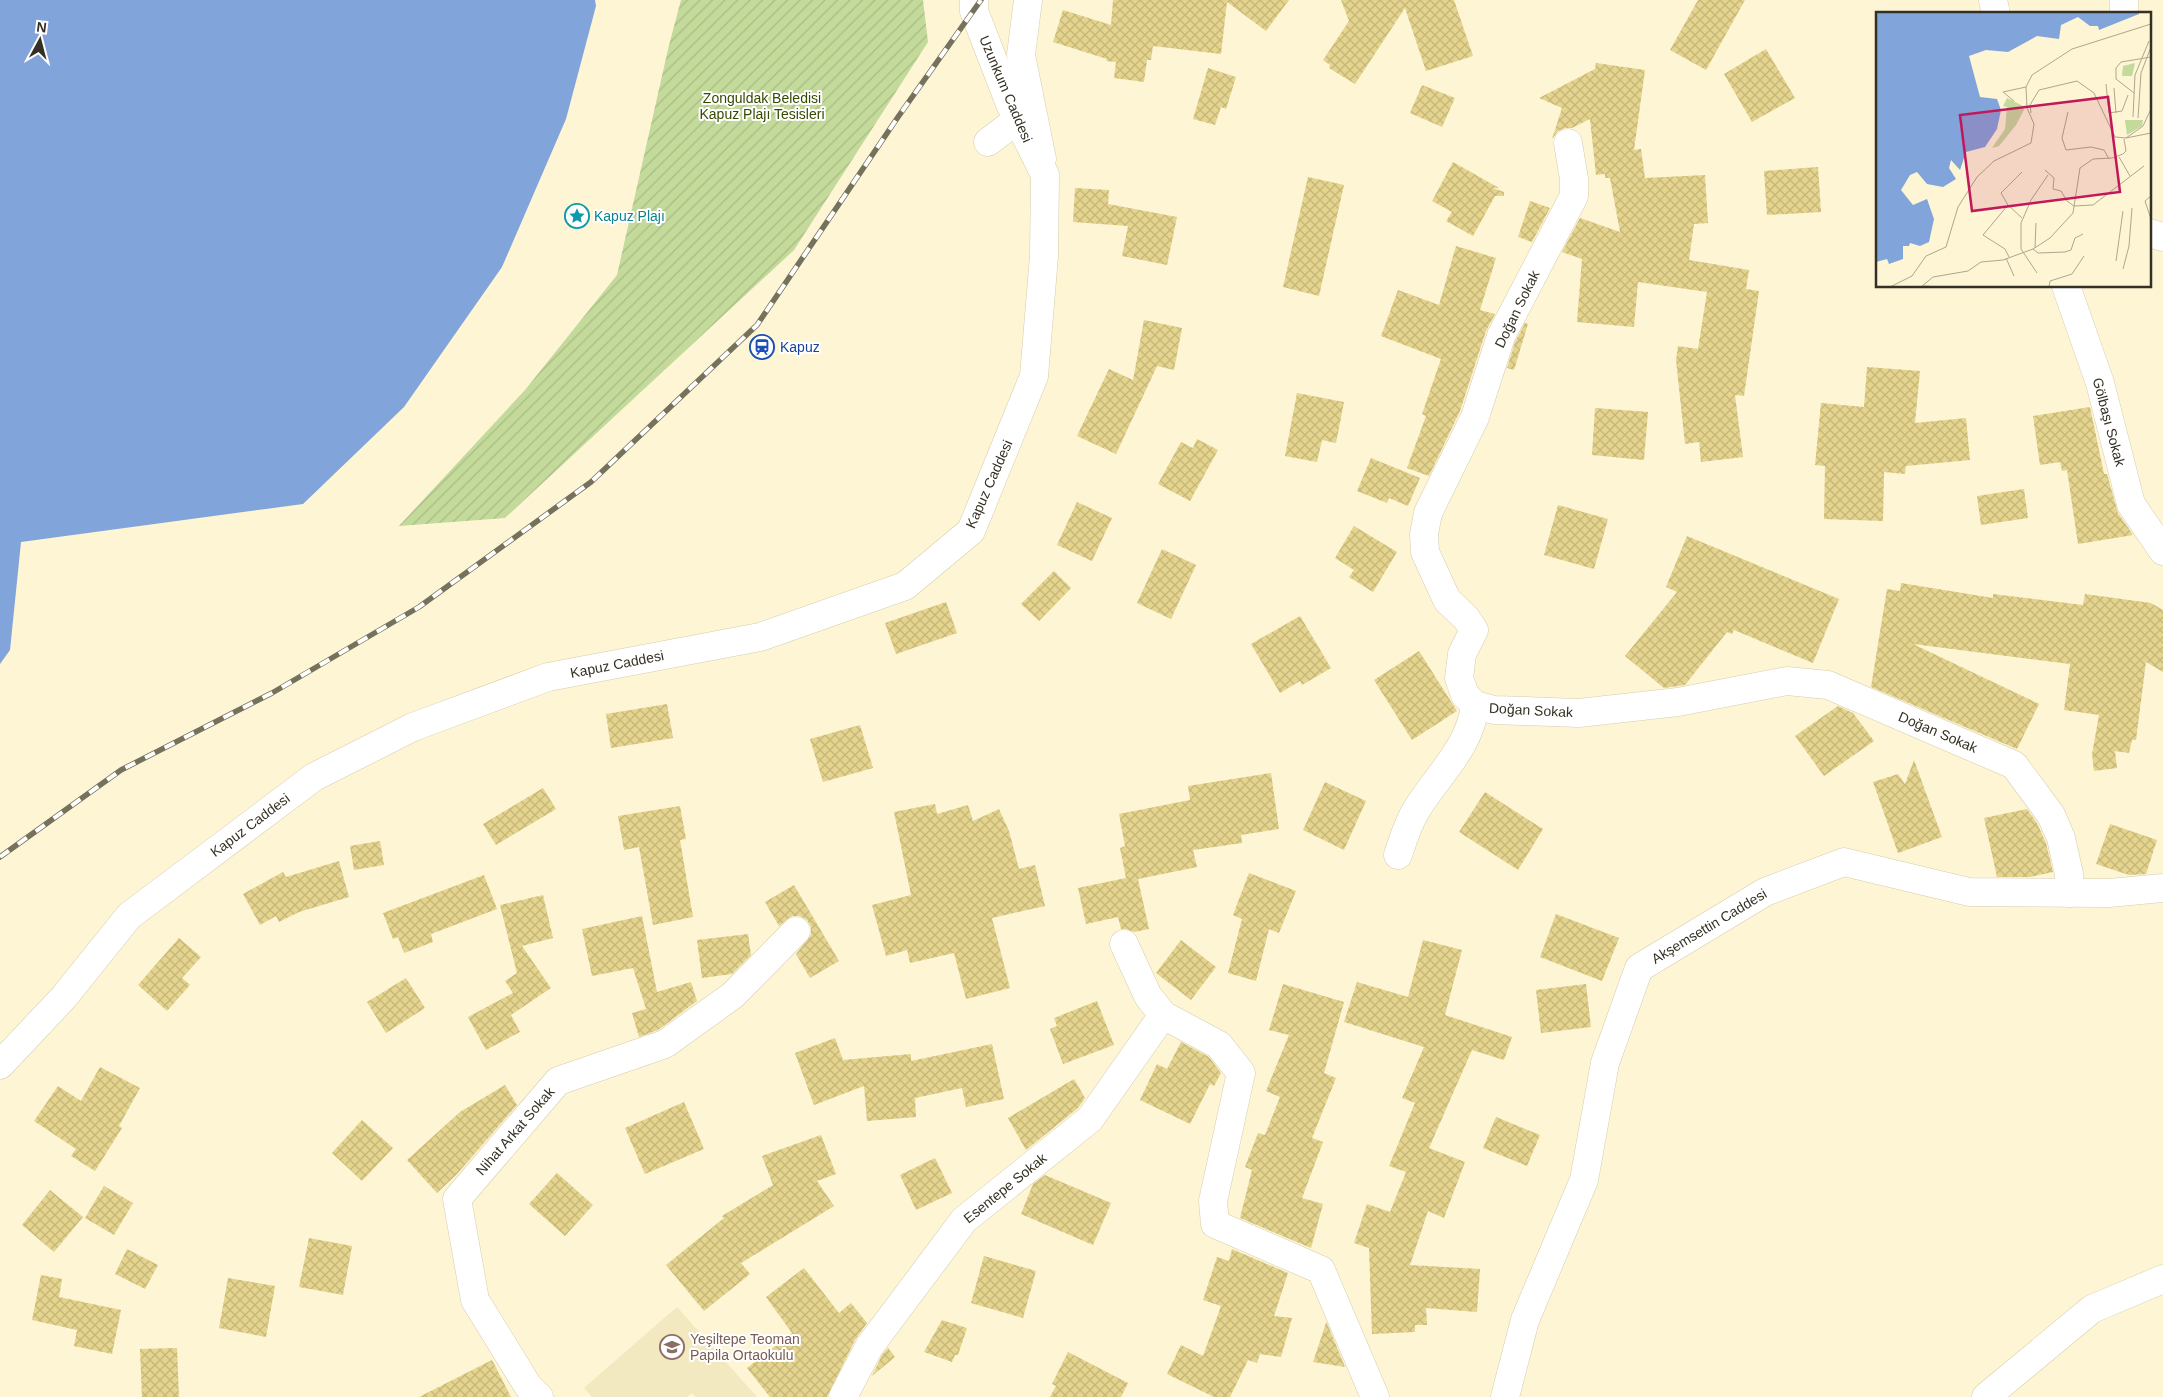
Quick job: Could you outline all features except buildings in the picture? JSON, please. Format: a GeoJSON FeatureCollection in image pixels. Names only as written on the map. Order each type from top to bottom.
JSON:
{"type":"FeatureCollection","features":[{"type":"Feature","properties":{"kind":"street","name":"Uzunkum Caddesi"},"geometry":{"type":"LineString","coordinates":[[974,0],[974,11],[1018,119],[1045,175]]}},
{"type":"Feature","properties":{"kind":"street"},"geometry":{"type":"LineString","coordinates":[[1028,0],[1021,54],[1045,175]]}},
{"type":"Feature","properties":{"kind":"street"},"geometry":{"type":"LineString","coordinates":[[988,142],[1018,119]]}},
{"type":"Feature","properties":{"kind":"street","name":"Doğan Sokak"},"geometry":{"type":"LineString","coordinates":[[1568,143],[1574,179],[1574,196],[1501,336],[1475,416],[1428,514],[1424,534],[1425,552],[1447,600],[1466,618],[1474,630],[1462,654],[1460,678],[1465,695],[1475,706],[1494,710],[1579,713],[1678,702],[1787,681],[1828,685],[2014,765],[2051,815],[2061,838],[2069,874],[2069,893]]}},
{"type":"Feature","properties":{"kind":"street","name":"Kapuz Caddesi"},"geometry":{"type":"LineString","coordinates":[[0,1065],[64,997],[129,916],[314,777],[413,727],[548,677],[760,637],[905,586],[971,532],[1034,376],[1044,256],[1045,175]]}},
{"type":"Feature","properties":{"kind":"street"},"geometry":{"type":"LineString","coordinates":[[2150,233],[2163,237]]}},
{"type":"Feature","properties":{"kind":"street","name":"Gölbaşı Sokak"},"geometry":{"type":"LineString","coordinates":[[2067,288],[2100,383],[2130,504],[2163,551]]}},
{"type":"Feature","properties":{"kind":"street"},"geometry":{"type":"LineString","coordinates":[[1398,855],[1416,812],[1466,740],[1473,724],[1475,706]]}},
{"type":"Feature","properties":{"kind":"street","name":"Akşemsettin Caddesi"},"geometry":{"type":"LineString","coordinates":[[1505,1397],[1525,1320],[1584,1180],[1605,1062],[1639,968],[1765,892],[1844,862],[1969,892],[2069,893],[2163,888]]}},
{"type":"Feature","properties":{"kind":"street","name":"Nihat Arkat Sokak"},"geometry":{"type":"LineString","coordinates":[[527,1393],[475,1300],[457,1199],[558,1081],[665,1044],[732,995],[796,931]]}},
{"type":"Feature","properties":{"kind":"street"},"geometry":{"type":"LineString","coordinates":[[1124,944],[1148,996],[1164,1015],[1219,1046],[1241,1073],[1213,1201],[1215,1224],[1321,1270],[1375,1397]]}},
{"type":"Feature","properties":{"kind":"street","name":"Esentepe Sokak"},"geometry":{"type":"LineString","coordinates":[[843,1397],[869,1347],[964,1220],[1090,1119],[1164,1015]]}},
{"type":"Feature","properties":{"kind":"street"},"geometry":{"type":"LineString","coordinates":[[1986,1397],[2092,1309],[2163,1279]]}},
{"type":"Feature","properties":{"kind":"shaded area","name":"Yeşiltepe Teoman Papila Ortaokulu"},"geometry":{"type":"Polygon","coordinates":[[[677,1307],[757,1397],[696,1397],[692,1393],[687,1397],[592,1397],[584,1388],[677,1307]]]}},
{"type":"Feature","properties":{"kind":"green space","name":"Zonguldak Beledisi Kapuz Plajı Tesisleri"},"geometry":{"type":"Polygon","coordinates":[[[681,0],[923,0],[928,42],[794,250],[505,518],[399,526],[525,390],[617,275],[681,0]]]}},
{"type":"Feature","properties":{"kind":"water"},"geometry":{"type":"Polygon","coordinates":[[[0,0],[595,0],[596,6],[566,119],[502,267],[404,407],[303,504],[21,542],[10,650],[0,664],[0,0]]]}},
{"type":"Feature","properties":{"kind":"railway"},"geometry":{"type":"LineString","coordinates":[[0,857],[121,770],[272,693],[419,607],[591,482],[757,325],[898,117],[981,0]]}},
{"type":"Feature","properties":{"kind":"place","name":"Kapuz Plajı"},"geometry":{"type":"Point","coordinates":[577,216]}},
{"type":"Feature","properties":{"kind":"place","name":"Kapuz"},"geometry":{"type":"Point","coordinates":[762,347]}},
{"type":"Feature","properties":{"kind":"place","name":"Yeşiltepe Teoman Papila Ortaokulu"},"geometry":{"type":"Point","coordinates":[672,1347]}}]}
